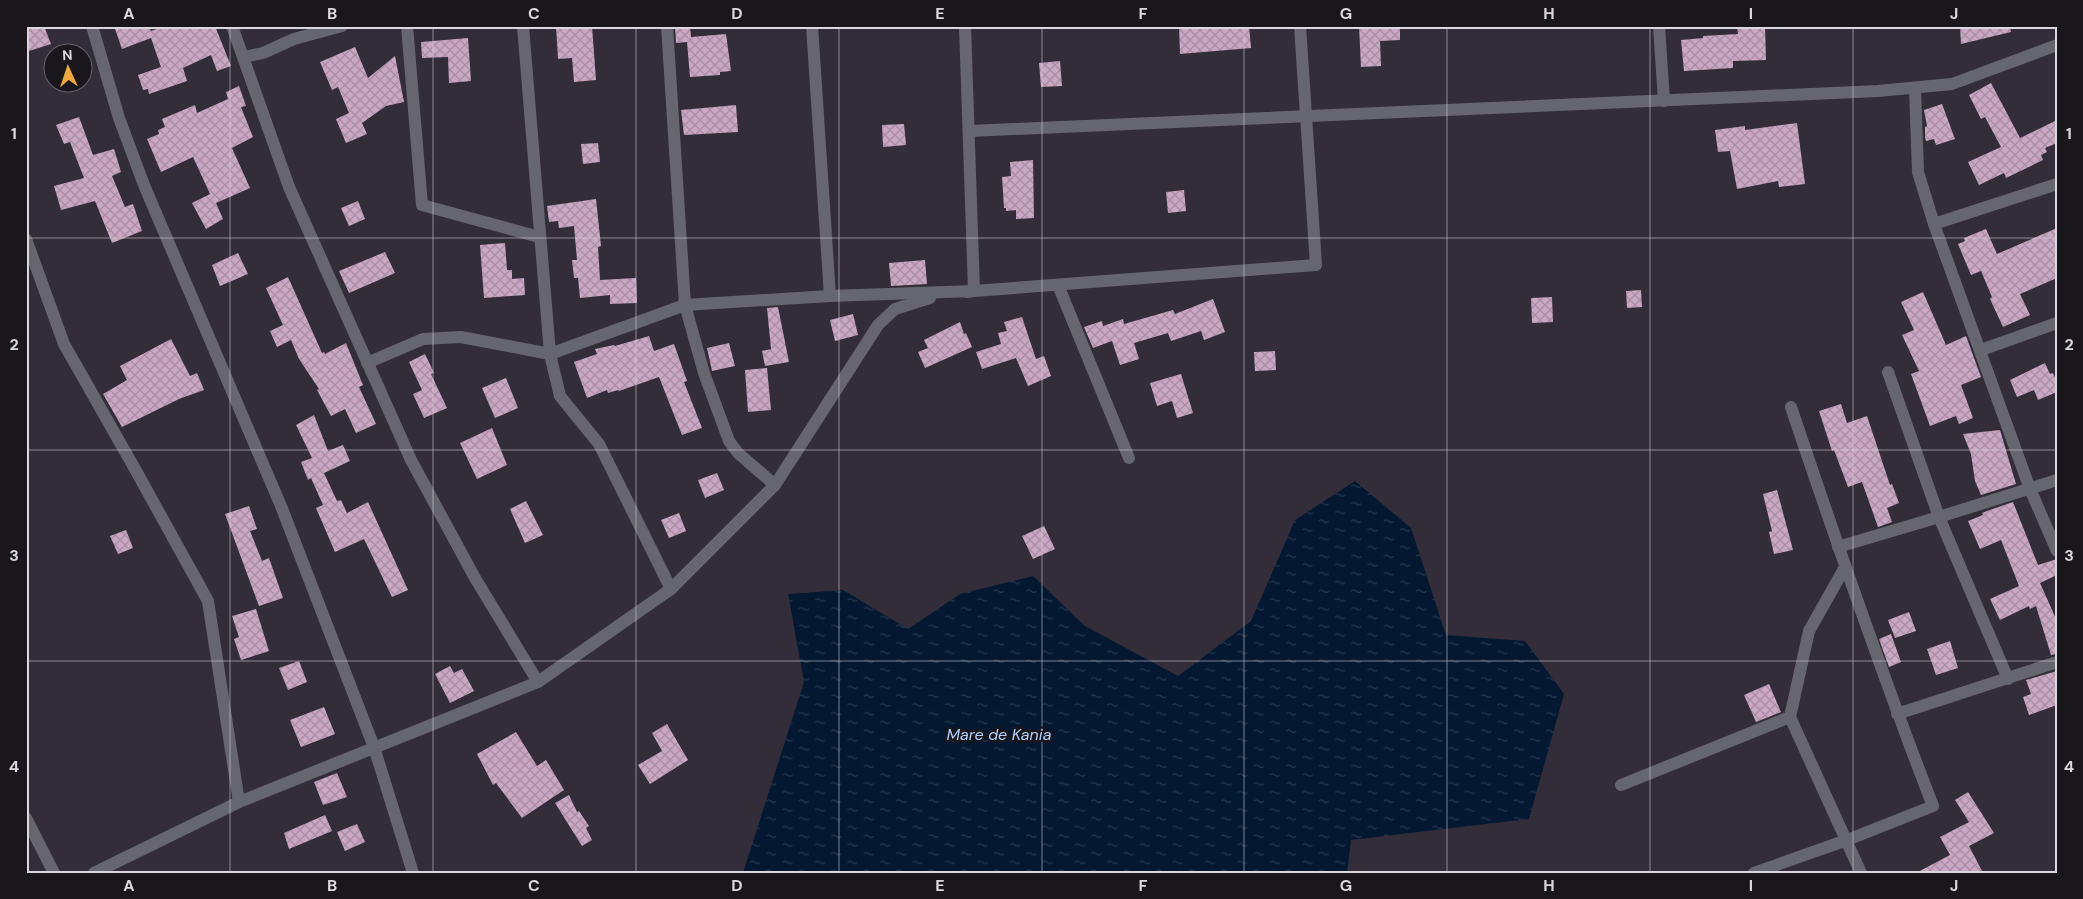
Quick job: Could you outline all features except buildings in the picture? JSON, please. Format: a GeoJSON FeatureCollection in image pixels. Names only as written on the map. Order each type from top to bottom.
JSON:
{"type":"FeatureCollection","features":[{"type":"Feature","properties":{"kind":"street"},"geometry":{"type":"LineString","coordinates":[[92,26],[119,118],[144,185],[281,506],[374,747],[413,873]]}},
{"type":"Feature","properties":{"kind":"street"},"geometry":{"type":"LineString","coordinates":[[232,26],[289,187],[411,460],[475,578],[538,682]]}},
{"type":"Feature","properties":{"kind":"street"},"geometry":{"type":"LineString","coordinates":[[244,57],[263,53],[294,39],[342,26]]}},
{"type":"Feature","properties":{"kind":"street"},"geometry":{"type":"LineString","coordinates":[[406,26],[422,206],[539,237]]}},
{"type":"Feature","properties":{"kind":"street"},"geometry":{"type":"LineString","coordinates":[[523,26],[550,354],[560,396],[598,444],[671,589]]}},
{"type":"Feature","properties":{"kind":"street"},"geometry":{"type":"LineString","coordinates":[[667,26],[684,305],[704,373],[729,441],[738,453],[775,485]]}},
{"type":"Feature","properties":{"kind":"street"},"geometry":{"type":"LineString","coordinates":[[812,26],[830,296]]}},
{"type":"Feature","properties":{"kind":"street"},"geometry":{"type":"LineString","coordinates":[[965,26],[974,291]]}},
{"type":"Feature","properties":{"kind":"street"},"geometry":{"type":"LineString","coordinates":[[367,363],[422,339],[461,336],[550,354],[684,305],[830,296],[974,291],[1316,265],[1300,26]]}},
{"type":"Feature","properties":{"kind":"street"},"geometry":{"type":"LineString","coordinates":[[1659,26],[1664,101]]}},
{"type":"Feature","properties":{"kind":"street"},"geometry":{"type":"LineString","coordinates":[[969,131],[1878,91],[1952,84],[2057,45]]}},
{"type":"Feature","properties":{"kind":"street"},"geometry":{"type":"LineString","coordinates":[[1915,88],[1918,172],[1934,224],[2030,489],[2057,551]]}},
{"type":"Feature","properties":{"kind":"street"},"geometry":{"type":"LineString","coordinates":[[1934,224],[2057,184]]}},
{"type":"Feature","properties":{"kind":"street"},"geometry":{"type":"LineString","coordinates":[[26,239],[64,344],[208,601],[239,802]]}},
{"type":"Feature","properties":{"kind":"street"},"geometry":{"type":"LineString","coordinates":[[1058,284],[1129,458]]}},
{"type":"Feature","properties":{"kind":"street"},"geometry":{"type":"LineString","coordinates":[[94,873],[239,802],[538,682],[671,589],[775,485],[870,336],[887,316],[895,310],[922,299],[974,291]]}},
{"type":"Feature","properties":{"kind":"street"},"geometry":{"type":"LineString","coordinates":[[1981,350],[2057,323]]}},
{"type":"Feature","properties":{"kind":"street"},"geometry":{"type":"LineString","coordinates":[[1888,372],[1939,517],[2008,678]]}},
{"type":"Feature","properties":{"kind":"street"},"geometry":{"type":"LineString","coordinates":[[1754,873],[1847,840],[1933,806],[1897,714],[1791,407]]}},
{"type":"Feature","properties":{"kind":"street"},"geometry":{"type":"LineString","coordinates":[[1838,547],[2057,480]]}},
{"type":"Feature","properties":{"kind":"street"},"geometry":{"type":"LineString","coordinates":[[1845,567],[1809,631],[1790,717],[1861,873]]}},
{"type":"Feature","properties":{"kind":"street"},"geometry":{"type":"LineString","coordinates":[[1897,714],[2057,662]]}},
{"type":"Feature","properties":{"kind":"street"},"geometry":{"type":"LineString","coordinates":[[1621,785],[1790,717]]}},
{"type":"Feature","properties":{"kind":"street"},"geometry":{"type":"LineString","coordinates":[[26,818],[54,873]]}},
{"type":"Feature","properties":{"kind":"water","name":"Mare de Kania"},"geometry":{"type":"Polygon","coordinates":[[[1355,481],[1411,528],[1446,635],[1525,641],[1564,694],[1529,819],[1351,840],[1347,873],[743,873],[804,682],[788,594],[843,590],[908,629],[960,594],[1033,576],[1085,626],[1178,676],[1251,621],[1295,520],[1355,481]]]}}]}
